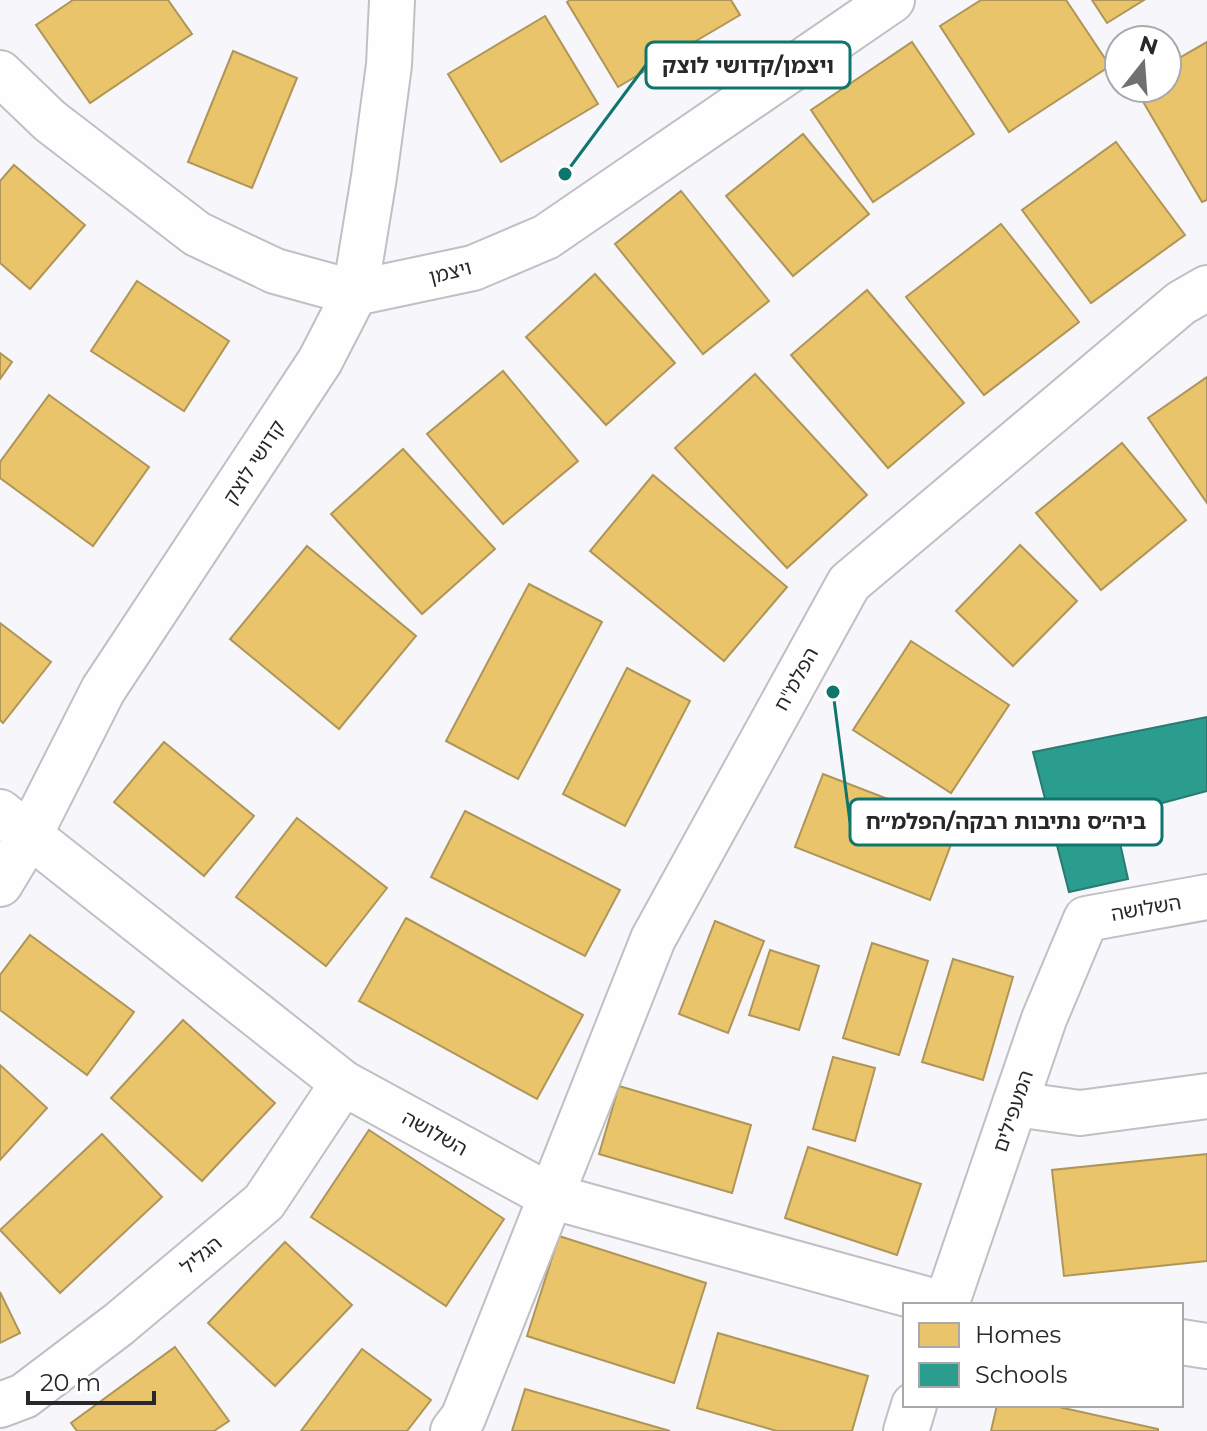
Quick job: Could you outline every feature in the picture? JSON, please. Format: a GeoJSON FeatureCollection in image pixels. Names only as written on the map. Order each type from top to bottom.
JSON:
{"type":"FeatureCollection","features":[{"type":"Feature","properties":{"kind":"street","name":"קדושי לוצק"},"geometry":{"type":"LineString","coordinates":[[0,884],[15,824],[320,361],[355,293],[389,65],[392,0]]}},
{"type":"Feature","properties":{"kind":"street","name":"ויצמן"},"geometry":{"type":"LineString","coordinates":[[0,73],[50,121],[197,234],[275,271],[355,293],[473,268],[546,237],[892,0]]}},
{"type":"Feature","properties":{"kind":"street","name":"הפלמ\"ח"},"geometry":{"type":"LineString","coordinates":[[550,1196],[653,939],[849,583],[1181,303],[1207,288]]}},
{"type":"Feature","properties":{"kind":"street","name":"השלושה"},"geometry":{"type":"LineString","coordinates":[[15,824],[343,1083],[550,1196],[939,1303]]}},
{"type":"Feature","properties":{"kind":"street","name":"השלושה"},"geometry":{"type":"LineString","coordinates":[[1086,919],[1207,897]]}},
{"type":"Feature","properties":{"kind":"street","name":"המעפילים"},"geometry":{"type":"LineString","coordinates":[[947,1303],[1044,1019],[1086,919]]}},
{"type":"Feature","properties":{"kind":"street","name":"הגליל"},"geometry":{"type":"LineString","coordinates":[[22,1411],[119,1324],[264,1202],[343,1083]]}},
{"type":"Feature","properties":{"kind":"street"},"geometry":{"type":"LineString","coordinates":[[1015,1104],[1080,1113],[1207,1096]]}},
{"type":"Feature","properties":{"kind":"street"},"geometry":{"type":"LineString","coordinates":[[453,1431],[463,1418],[550,1196]]}},
{"type":"Feature","properties":{"kind":"street"},"geometry":{"type":"LineString","coordinates":[[1183,1342],[1207,1346]]}},
{"type":"Feature","properties":{"kind":"street"},"geometry":{"type":"LineString","coordinates":[[906,1431],[913,1407]]}},
{"type":"Feature","properties":{"kind":"building: Homes"},"geometry":{"type":"Polygon","coordinates":[[[73,0],[168,0],[192,34],[90,103],[36,25],[73,0]]]}},
{"type":"Feature","properties":{"kind":"building: Homes"},"geometry":{"type":"Polygon","coordinates":[[[731,0],[740,15],[618,87],[567,2],[731,0]]]}},
{"type":"Feature","properties":{"kind":"building: Homes"},"geometry":{"type":"Polygon","coordinates":[[[981,0],[1066,0],[1103,56],[1103,71],[1009,132],[940,26],[981,0]]]}},
{"type":"Feature","properties":{"kind":"building: Homes"},"geometry":{"type":"Polygon","coordinates":[[[1092,0],[1144,0],[1107,23],[1092,0]]]}},
{"type":"Feature","properties":{"kind":"building: Homes"},"geometry":{"type":"Polygon","coordinates":[[[545,16],[598,104],[501,162],[448,74],[545,16]]]}},
{"type":"Feature","properties":{"kind":"building: Homes"},"geometry":{"type":"Polygon","coordinates":[[[912,42],[974,134],[873,202],[811,110],[912,42]]]}},
{"type":"Feature","properties":{"kind":"building: Homes"},"geometry":{"type":"Polygon","coordinates":[[[1207,42],[1207,200],[1202,202],[1144,104],[1183,104],[1183,56],[1207,42]]]}},
{"type":"Feature","properties":{"kind":"building: Homes"},"geometry":{"type":"Polygon","coordinates":[[[233,51],[297,78],[252,188],[188,162],[233,51]]]}},
{"type":"Feature","properties":{"kind":"building: Homes"},"geometry":{"type":"Polygon","coordinates":[[[803,134],[869,214],[793,276],[726,196],[803,134]]]}},
{"type":"Feature","properties":{"kind":"building: Homes"},"geometry":{"type":"Polygon","coordinates":[[[1116,142],[1185,235],[1091,303],[1022,210],[1116,142]]]}},
{"type":"Feature","properties":{"kind":"building: Homes"},"geometry":{"type":"Polygon","coordinates":[[[14,165],[85,225],[30,289],[0,263],[0,181],[14,165]]]}},
{"type":"Feature","properties":{"kind":"building: Homes"},"geometry":{"type":"Polygon","coordinates":[[[681,191],[769,301],[703,354],[615,244],[681,191]]]}},
{"type":"Feature","properties":{"kind":"building: Homes"},"geometry":{"type":"Polygon","coordinates":[[[1001,224],[1079,322],[984,395],[906,297],[1001,224]]]}},
{"type":"Feature","properties":{"kind":"building: Homes"},"geometry":{"type":"Polygon","coordinates":[[[595,274],[675,363],[606,425],[526,337],[595,274]]]}},
{"type":"Feature","properties":{"kind":"building: Homes"},"geometry":{"type":"Polygon","coordinates":[[[137,281],[229,341],[184,411],[91,351],[137,281]]]}},
{"type":"Feature","properties":{"kind":"building: Homes"},"geometry":{"type":"Polygon","coordinates":[[[867,290],[964,403],[888,468],[791,355],[867,290]]]}},
{"type":"Feature","properties":{"kind":"building: Homes"},"geometry":{"type":"Polygon","coordinates":[[[0,353],[12,362],[0,379],[0,353]]]}},
{"type":"Feature","properties":{"kind":"building: Homes"},"geometry":{"type":"Polygon","coordinates":[[[503,371],[578,461],[503,524],[427,434],[503,371]]]}},
{"type":"Feature","properties":{"kind":"building: Homes"},"geometry":{"type":"Polygon","coordinates":[[[755,374],[867,495],[787,568],[675,448],[755,374]]]}},
{"type":"Feature","properties":{"kind":"building: Homes"},"geometry":{"type":"Polygon","coordinates":[[[1207,377],[1207,503],[1148,418],[1207,377]]]}},
{"type":"Feature","properties":{"kind":"building: Homes"},"geometry":{"type":"Polygon","coordinates":[[[49,395],[149,467],[93,546],[0,478],[0,462],[49,395]]]}},
{"type":"Feature","properties":{"kind":"building: Homes"},"geometry":{"type":"Polygon","coordinates":[[[1122,443],[1186,520],[1101,590],[1036,513],[1122,443]]]}},
{"type":"Feature","properties":{"kind":"building: Homes"},"geometry":{"type":"Polygon","coordinates":[[[403,449],[495,549],[422,614],[331,514],[403,449]]]}},
{"type":"Feature","properties":{"kind":"building: Homes"},"geometry":{"type":"Polygon","coordinates":[[[653,475],[787,587],[724,661],[590,551],[653,475]]]}},
{"type":"Feature","properties":{"kind":"building: Homes"},"geometry":{"type":"Polygon","coordinates":[[[1020,545],[1077,601],[1013,666],[956,611],[1020,545]]]}},
{"type":"Feature","properties":{"kind":"building: Homes"},"geometry":{"type":"Polygon","coordinates":[[[307,546],[416,636],[339,729],[230,639],[307,546]]]}},
{"type":"Feature","properties":{"kind":"building: Homes"},"geometry":{"type":"Polygon","coordinates":[[[529,584],[602,622],[518,779],[446,741],[529,584]]]}},
{"type":"Feature","properties":{"kind":"building: Homes"},"geometry":{"type":"Polygon","coordinates":[[[0,623],[51,662],[3,723],[0,720],[0,623]]]}},
{"type":"Feature","properties":{"kind":"building: Homes"},"geometry":{"type":"Polygon","coordinates":[[[911,641],[1009,705],[951,793],[853,730],[911,641]]]}},
{"type":"Feature","properties":{"kind":"building: Homes"},"geometry":{"type":"Polygon","coordinates":[[[627,668],[690,701],[625,826],[563,794],[627,668]]]}},
{"type":"Feature","properties":{"kind":"building: Homes"},"geometry":{"type":"Polygon","coordinates":[[[164,742],[254,816],[204,876],[114,802],[164,742]]]}},
{"type":"Feature","properties":{"kind":"building: Homes"},"geometry":{"type":"Polygon","coordinates":[[[823,774],[958,826],[930,900],[795,847],[823,774]]]}},
{"type":"Feature","properties":{"kind":"building: Homes"},"geometry":{"type":"Polygon","coordinates":[[[465,811],[620,890],[585,956],[431,877],[465,811]]]}},
{"type":"Feature","properties":{"kind":"building: Homes"},"geometry":{"type":"Polygon","coordinates":[[[297,818],[387,888],[326,966],[236,897],[297,818]]]}},
{"type":"Feature","properties":{"kind":"building: Homes"},"geometry":{"type":"Polygon","coordinates":[[[406,918],[583,1015],[537,1099],[359,1001],[406,918]]]}},
{"type":"Feature","properties":{"kind":"building: Homes"},"geometry":{"type":"Polygon","coordinates":[[[715,921],[764,941],[728,1033],[679,1014],[715,921]]]}},
{"type":"Feature","properties":{"kind":"building: Homes"},"geometry":{"type":"Polygon","coordinates":[[[30,935],[134,1012],[87,1075],[0,1010],[0,975],[30,935]]]}},
{"type":"Feature","properties":{"kind":"building: Homes"},"geometry":{"type":"Polygon","coordinates":[[[872,943],[928,961],[899,1055],[843,1038],[872,943]]]}},
{"type":"Feature","properties":{"kind":"building: Homes"},"geometry":{"type":"Polygon","coordinates":[[[770,950],[819,966],[799,1030],[749,1015],[770,950]]]}},
{"type":"Feature","properties":{"kind":"building: Homes"},"geometry":{"type":"Polygon","coordinates":[[[953,959],[1013,977],[983,1080],[922,1062],[953,959]]]}},
{"type":"Feature","properties":{"kind":"building: Homes"},"geometry":{"type":"Polygon","coordinates":[[[183,1020],[275,1103],[202,1181],[111,1098],[183,1020]]]}},
{"type":"Feature","properties":{"kind":"building: Homes"},"geometry":{"type":"Polygon","coordinates":[[[833,1057],[875,1068],[855,1141],[813,1129],[833,1057]]]}},
{"type":"Feature","properties":{"kind":"building: Homes"},"geometry":{"type":"Polygon","coordinates":[[[0,1065],[47,1108],[0,1160],[0,1065]]]}},
{"type":"Feature","properties":{"kind":"building: Homes"},"geometry":{"type":"Polygon","coordinates":[[[619,1086],[751,1125],[732,1193],[599,1154],[619,1086]]]}},
{"type":"Feature","properties":{"kind":"building: Homes"},"geometry":{"type":"Polygon","coordinates":[[[369,1130],[504,1219],[446,1306],[311,1217],[369,1130]]]}},
{"type":"Feature","properties":{"kind":"building: Homes"},"geometry":{"type":"Polygon","coordinates":[[[102,1134],[162,1197],[60,1293],[0,1230],[102,1134]]]}},
{"type":"Feature","properties":{"kind":"building: Homes"},"geometry":{"type":"Polygon","coordinates":[[[808,1147],[921,1184],[897,1255],[785,1218],[808,1147]]]}},
{"type":"Feature","properties":{"kind":"building: Homes"},"geometry":{"type":"Polygon","coordinates":[[[1207,1154],[1207,1261],[1064,1276],[1052,1170],[1207,1154]]]}},
{"type":"Feature","properties":{"kind":"building: Homes"},"geometry":{"type":"Polygon","coordinates":[[[559,1236],[706,1283],[674,1383],[527,1336],[559,1236]]]}},
{"type":"Feature","properties":{"kind":"building: Homes"},"geometry":{"type":"Polygon","coordinates":[[[285,1242],[352,1305],[275,1386],[208,1323],[285,1242]]]}},
{"type":"Feature","properties":{"kind":"building: Homes"},"geometry":{"type":"Polygon","coordinates":[[[0,1292],[20,1333],[0,1343],[0,1292]]]}},
{"type":"Feature","properties":{"kind":"building: Homes"},"geometry":{"type":"Polygon","coordinates":[[[718,1333],[868,1376],[852,1431],[777,1431],[697,1408],[718,1333]]]}},
{"type":"Feature","properties":{"kind":"building: Homes"},"geometry":{"type":"Polygon","coordinates":[[[175,1347],[229,1421],[214,1431],[77,1431],[71,1423],[175,1347]]]}},
{"type":"Feature","properties":{"kind":"building: Homes"},"geometry":{"type":"Polygon","coordinates":[[[362,1349],[431,1400],[407,1431],[301,1431],[362,1349]]]}},
{"type":"Feature","properties":{"kind":"building: Homes"},"geometry":{"type":"Polygon","coordinates":[[[525,1389],[670,1431],[512,1431],[525,1389]]]}},
{"type":"Feature","properties":{"kind":"building: Homes"},"geometry":{"type":"Polygon","coordinates":[[[997,1407],[1059,1407],[1158,1429],[1158,1431],[991,1431],[997,1407]]]}},
{"type":"Feature","properties":{"kind":"building: Schools"},"geometry":{"type":"Polygon","coordinates":[[[1207,717],[1207,791],[1114,816],[1128,879],[1069,892],[1033,752],[1207,717]]]}},
{"type":"Feature","properties":{"kind":"place","name":"ויצמן/קדושי לוצק"},"geometry":{"type":"Point","coordinates":[565,174]}},
{"type":"Feature","properties":{"kind":"place","name":"ביה״ס נתיבות רבקה/הפלמ״ח"},"geometry":{"type":"Point","coordinates":[833,692]}}]}
